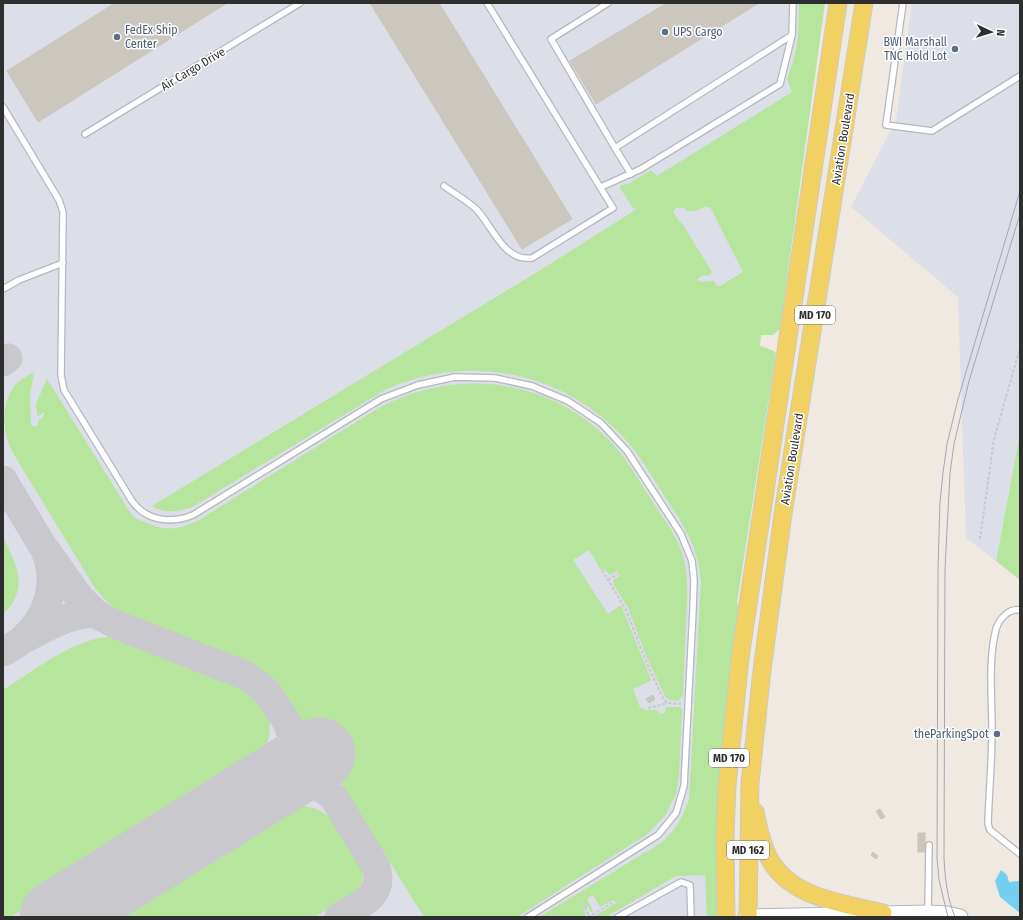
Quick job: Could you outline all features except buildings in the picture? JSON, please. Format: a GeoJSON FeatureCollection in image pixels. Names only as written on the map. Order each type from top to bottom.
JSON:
{"type":"FeatureCollection","features":[{"type":"Feature","properties":{"kind":"main road","name":"Aviation Boulevard"},"geometry":{"type":"LineString","coordinates":[[726,917],[725,835],[727,785],[747,599],[762,514],[838,3]]}},
{"type":"Feature","properties":{"kind":"main road","name":"Aviation Boulevard"},"geometry":{"type":"LineString","coordinates":[[747,917],[750,783],[757,708],[783,514],[864,3]]}},
{"type":"Feature","properties":{"kind":"main road","name":"MD 170"},"geometry":{"type":"LineString","coordinates":[[750,783],[763,845],[768,858],[786,879],[796,887],[808,893],[876,915]]}},
{"type":"Feature","properties":{"kind":"main road","name":"MD 170"},"geometry":{"type":"LineString","coordinates":[[747,917],[928,913],[947,914],[960,917]]}},
{"type":"Feature","properties":{"kind":"lane","name":"Air Cargo Drive"},"geometry":{"type":"LineString","coordinates":[[85,134],[300,3]]}},
{"type":"Feature","properties":{"kind":"lane"},"geometry":{"type":"LineString","coordinates":[[444,186],[479,212],[506,250],[524,260],[532,258],[613,208],[487,3]]}},
{"type":"Feature","properties":{"kind":"lane"},"geometry":{"type":"LineString","coordinates":[[608,3],[551,39],[631,174]]}},
{"type":"Feature","properties":{"kind":"lane"},"geometry":{"type":"LineString","coordinates":[[601,187],[641,169],[780,84],[792,35],[793,3]]}},
{"type":"Feature","properties":{"kind":"lane"},"geometry":{"type":"LineString","coordinates":[[903,3],[886,125],[932,131],[1020,76]]}},
{"type":"Feature","properties":{"kind":"lane"},"geometry":{"type":"LineString","coordinates":[[615,148],[792,35]]}},
{"type":"Feature","properties":{"kind":"lane"},"geometry":{"type":"LineString","coordinates":[[3,107],[61,204],[64,215],[61,375],[64,390],[136,506],[142,512],[158,519],[176,520],[193,515],[381,399],[428,382],[465,376],[514,381],[559,396],[589,414],[611,433],[627,451],[677,529],[689,552],[694,570],[682,795],[676,813],[671,822],[658,835],[644,846],[528,917]]}},
{"type":"Feature","properties":{"kind":"lane"},"geometry":{"type":"LineString","coordinates":[[3,289],[18,280],[63,263]]}},
{"type":"Feature","properties":{"kind":"lane"},"geometry":{"type":"LineString","coordinates":[[1020,610],[1015,609],[1002,617],[996,628],[992,661],[992,732],[988,824],[990,830],[1020,854]]}},
{"type":"Feature","properties":{"kind":"lane"},"geometry":{"type":"LineString","coordinates":[[928,913],[929,845]]}},
{"type":"Feature","properties":{"kind":"lane"},"geometry":{"type":"LineString","coordinates":[[618,917],[681,882],[690,885],[691,917]]}},
{"type":"Feature","properties":{"kind":"path"},"geometry":{"type":"LineString","coordinates":[[980,539],[994,439],[1020,348]]}},
{"type":"Feature","properties":{"kind":"path"},"geometry":{"type":"LineString","coordinates":[[602,570],[625,608],[648,666],[667,703]]}},
{"type":"Feature","properties":{"kind":"path"},"geometry":{"type":"LineString","coordinates":[[608,580],[618,574]]}},
{"type":"Feature","properties":{"kind":"path"},"geometry":{"type":"LineString","coordinates":[[648,708],[667,703],[688,704]]}},
{"type":"Feature","properties":{"kind":"path"},"geometry":{"type":"LineString","coordinates":[[585,907],[589,917],[614,902]]}},
{"type":"Feature","properties":{"kind":"shaded area"},"geometry":{"type":"Polygon","coordinates":[[[3,3],[804,3],[757,363],[708,867],[709,917],[3,917],[3,3]]]}},
{"type":"Feature","properties":{"kind":"shaded area"},"geometry":{"type":"Polygon","coordinates":[[[912,3],[1020,3],[1020,434],[996,561],[966,538],[958,297],[851,207],[896,120],[912,3]]]}},
{"type":"Feature","properties":{"kind":"green space"},"geometry":{"type":"Polygon","coordinates":[[[799,3],[825,3],[780,329],[773,335],[761,335],[760,346],[776,353],[737,602],[739,614],[733,652],[721,765],[717,879],[718,917],[707,917],[705,875],[676,876],[606,917],[593,917],[616,903],[614,900],[600,907],[593,895],[587,899],[593,911],[591,912],[587,906],[583,907],[586,915],[583,917],[539,917],[661,843],[671,834],[678,823],[689,798],[701,582],[699,568],[693,545],[688,534],[652,475],[629,443],[591,409],[564,393],[536,381],[506,374],[476,371],[445,372],[414,379],[385,390],[194,506],[184,510],[168,511],[157,509],[152,506],[539,271],[637,209],[633,208],[620,188],[621,185],[628,184],[651,170],[657,176],[792,92],[787,79],[794,59],[798,38],[799,3]],[[704,207],[696,211],[687,211],[684,208],[676,208],[673,212],[683,225],[712,272],[710,275],[701,276],[697,280],[702,282],[714,281],[717,286],[720,286],[743,272],[710,207],[704,207]]]}},
{"type":"Feature","properties":{"kind":"green space"},"geometry":{"type":"Polygon","coordinates":[[[34,372],[30,396],[31,424],[34,427],[38,425],[38,422],[45,414],[43,412],[39,416],[37,415],[36,404],[47,379],[133,517],[158,527],[165,528],[181,527],[199,520],[377,409],[406,396],[437,387],[467,384],[498,385],[528,391],[557,403],[584,419],[609,440],[626,460],[674,535],[682,551],[686,568],[687,607],[683,696],[678,701],[667,699],[647,658],[628,608],[614,585],[613,580],[620,576],[617,571],[610,575],[604,569],[601,570],[589,550],[573,560],[608,614],[621,605],[651,679],[650,681],[633,689],[640,707],[646,710],[656,710],[661,714],[666,712],[665,708],[667,707],[680,707],[682,710],[679,776],[676,794],[666,814],[649,833],[517,917],[424,917],[284,692],[273,679],[264,671],[248,662],[118,610],[108,603],[95,588],[9,445],[4,417],[7,399],[16,384],[34,372]]]}},
{"type":"Feature","properties":{"kind":"green space"},"geometry":{"type":"Polygon","coordinates":[[[1020,434],[1020,580],[996,561],[1020,434]]]}},
{"type":"Feature","properties":{"kind":"green space"},"geometry":{"type":"Polygon","coordinates":[[[3,537],[16,567],[19,586],[11,604],[3,614],[3,537]]]}},
{"type":"Feature","properties":{"kind":"green space"},"geometry":{"type":"Polygon","coordinates":[[[111,637],[234,683],[248,691],[259,700],[266,711],[269,722],[269,735],[266,747],[247,771],[11,917],[3,917],[3,690],[69,649],[83,643],[111,637]]]}},
{"type":"Feature","properties":{"kind":"green space"},"geometry":{"type":"Polygon","coordinates":[[[301,805],[316,809],[331,817],[360,861],[363,872],[362,883],[354,893],[315,917],[104,917],[270,815],[288,807],[301,805]]]}},
{"type":"Feature","properties":{"kind":"water"},"geometry":{"type":"Polygon","coordinates":[[[1001,870],[1007,875],[1009,882],[1019,881],[1020,913],[1000,897],[995,881],[1001,870]]]}},
{"type":"Feature","properties":{"kind":"taxiway"},"geometry":{"type":"LineString","coordinates":[[3,362],[8,358]]}},
{"type":"Feature","properties":{"kind":"taxiway"},"geometry":{"type":"LineString","coordinates":[[3,480],[42,545],[79,597],[96,614],[117,625],[247,676],[267,692],[287,722],[291,733],[292,745],[289,757],[279,779]]}},
{"type":"Feature","properties":{"kind":"taxiway"},"geometry":{"type":"LineString","coordinates":[[3,652],[24,638],[32,630],[45,610],[51,588],[51,576],[46,553]]}},
{"type":"Feature","properties":{"kind":"taxiway"},"geometry":{"type":"LineString","coordinates":[[26,638],[70,617],[88,613],[96,614]]}},
{"type":"Feature","properties":{"kind":"taxiway"},"geometry":{"type":"LineString","coordinates":[[279,779],[295,779],[316,785],[335,799],[376,867],[378,877],[374,892],[363,903],[339,917]]}},
{"type":"Feature","properties":{"kind":"runway"},"geometry":{"type":"LineString","coordinates":[[56,917],[319,754]]}},
{"type":"Feature","properties":{"kind":"tram line"},"geometry":{"type":"LineString","coordinates":[[948,917],[939,880],[937,858],[938,569],[940,502],[947,444],[958,399],[1020,191]]}},
{"type":"Feature","properties":{"kind":"tram line"},"geometry":{"type":"LineString","coordinates":[[955,917],[947,888],[944,858],[945,569],[950,473],[954,444],[969,381],[1020,214]]}},
{"type":"Feature","properties":{"kind":"place","name":"UPS Cargo"},"geometry":{"type":"Point","coordinates":[665,32]}},
{"type":"Feature","properties":{"kind":"place","name":"FedEx Ship Center"},"geometry":{"type":"Point","coordinates":[117,37]}},
{"type":"Feature","properties":{"kind":"place","name":"BWI Marshall TNC Hold Lot"},"geometry":{"type":"Point","coordinates":[955,49]}},
{"type":"Feature","properties":{"kind":"place","name":"theParkingSpot"},"geometry":{"type":"Point","coordinates":[997,734]}}]}
